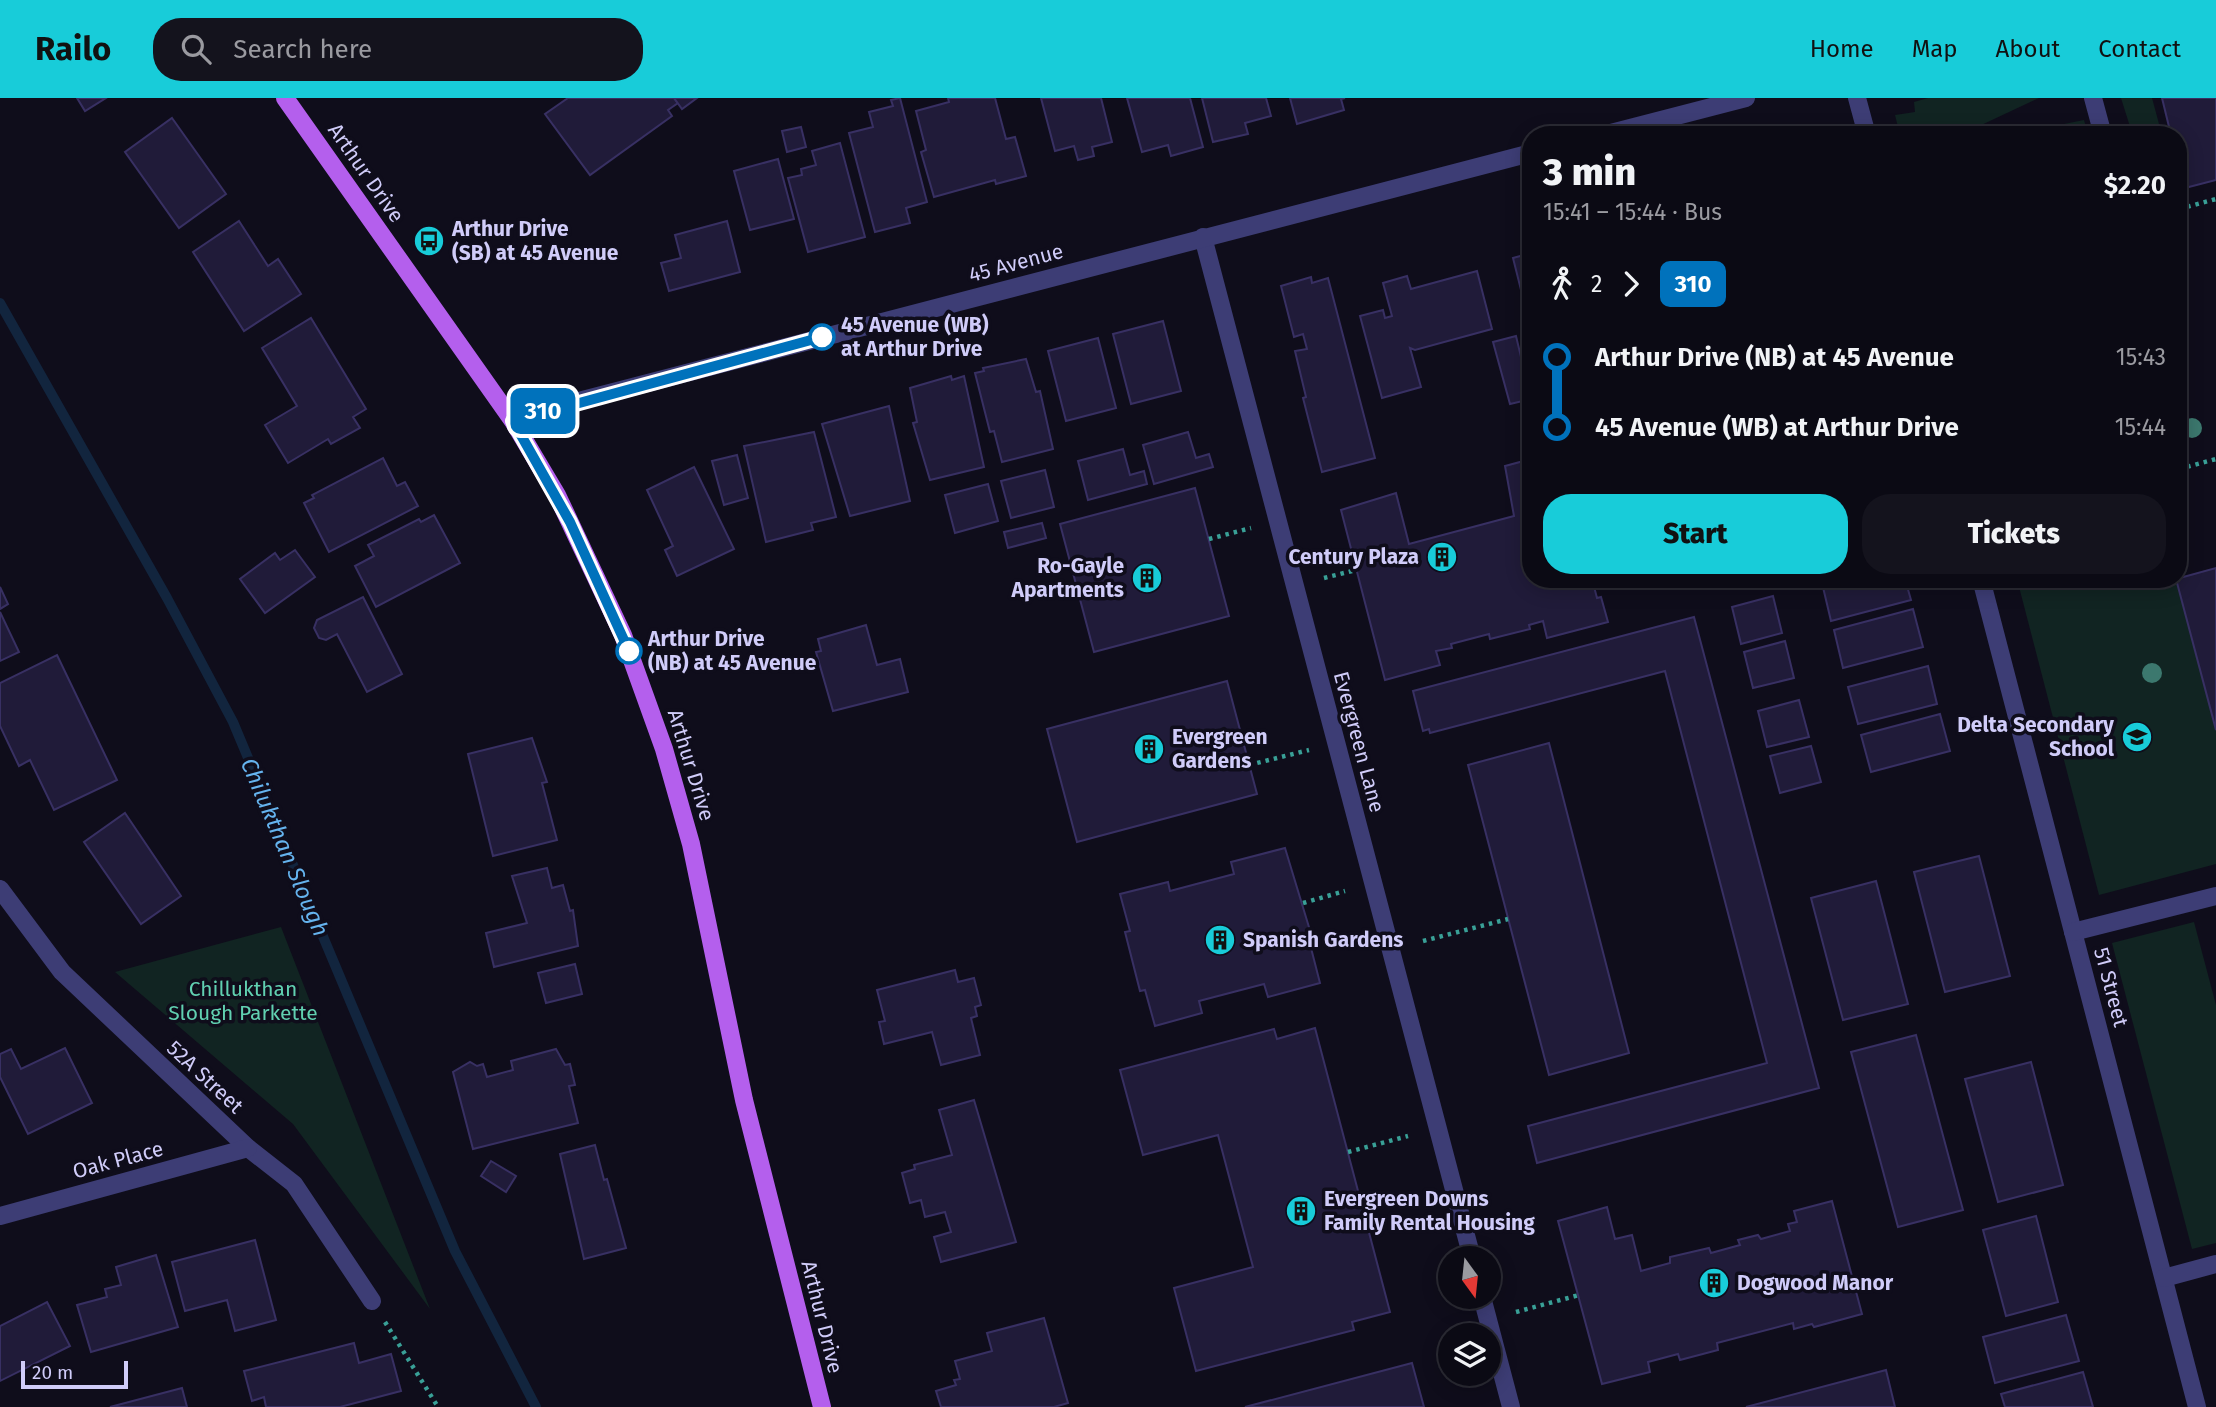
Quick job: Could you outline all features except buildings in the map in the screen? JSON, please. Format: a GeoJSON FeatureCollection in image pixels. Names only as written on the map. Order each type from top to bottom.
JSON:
{"type":"FeatureCollection","features":[{"type":"Feature","properties":{"kind":"main road","name":"Arthur Drive"},"geometry":{"type":"LineString","coordinates":[[285,98],[513,421],[557,495],[605,595],[664,750],[691,844],[744,1100],[822,1407]]}},
{"type":"Feature","properties":{"kind":"street"},"geometry":{"type":"LineString","coordinates":[[1638,126],[1746,98]]}},
{"type":"Feature","properties":{"kind":"street"},"geometry":{"type":"LineString","coordinates":[[1857,98],[1865,126]]}},
{"type":"Feature","properties":{"kind":"street"},"geometry":{"type":"LineString","coordinates":[[2093,98],[2101,126]]}},
{"type":"Feature","properties":{"kind":"street","name":"45 Avenue"},"geometry":{"type":"LineString","coordinates":[[513,421],[562,405],[1522,155]]}},
{"type":"Feature","properties":{"kind":"street","name":"Evergreen Lane"},"geometry":{"type":"LineString","coordinates":[[1203,237],[1469,1246]]}},
{"type":"Feature","properties":{"kind":"street","name":"51 Street"},"geometry":{"type":"LineString","coordinates":[[1983,588],[2197,1407]]}},
{"type":"Feature","properties":{"kind":"street","name":"52A Street"},"geometry":{"type":"LineString","coordinates":[[0,889],[62,972],[248,1148],[295,1184],[372,1301]]}},
{"type":"Feature","properties":{"kind":"street"},"geometry":{"type":"LineString","coordinates":[[2073,932],[2216,896]]}},
{"type":"Feature","properties":{"kind":"street","name":"Oak Place"},"geometry":{"type":"LineString","coordinates":[[0,1216],[248,1148]]}},
{"type":"Feature","properties":{"kind":"street"},"geometry":{"type":"LineString","coordinates":[[2164,1278],[2216,1264]]}},
{"type":"Feature","properties":{"kind":"street"},"geometry":{"type":"LineString","coordinates":[[1485,1309],[1511,1407]]}},
{"type":"Feature","properties":{"kind":"path"},"geometry":{"type":"LineString","coordinates":[[2187,206],[2216,199]]}},
{"type":"Feature","properties":{"kind":"path"},"geometry":{"type":"LineString","coordinates":[[2187,467],[2216,459]]}},
{"type":"Feature","properties":{"kind":"path"},"geometry":{"type":"LineString","coordinates":[[1209,539],[1251,528]]}},
{"type":"Feature","properties":{"kind":"path"},"geometry":{"type":"LineString","coordinates":[[1324,578],[1356,570]]}},
{"type":"Feature","properties":{"kind":"path"},"geometry":{"type":"LineString","coordinates":[[1250,765],[1309,750]]}},
{"type":"Feature","properties":{"kind":"path"},"geometry":{"type":"LineString","coordinates":[[1303,902],[1345,891]]}},
{"type":"Feature","properties":{"kind":"path"},"geometry":{"type":"LineString","coordinates":[[1423,941],[1508,919]]}},
{"type":"Feature","properties":{"kind":"path"},"geometry":{"type":"LineString","coordinates":[[1348,1152],[1408,1136]]}},
{"type":"Feature","properties":{"kind":"path"},"geometry":{"type":"LineString","coordinates":[[1516,1312],[1579,1295]]}},
{"type":"Feature","properties":{"kind":"path"},"geometry":{"type":"LineString","coordinates":[[372,1301],[438,1407]]}},
{"type":"Feature","properties":{"kind":"green space"},"geometry":{"type":"Polygon","coordinates":[[[1928,98],[2039,98],[1979,126],[1898,126],[1895,115],[1915,112],[1914,102],[1928,98]]]}},
{"type":"Feature","properties":{"kind":"green space"},"geometry":{"type":"Polygon","coordinates":[[[2121,98],[2152,98],[2160,126],[2130,126],[2121,98]]]}},
{"type":"Feature","properties":{"kind":"green space"},"geometry":{"type":"Polygon","coordinates":[[[2084,120],[2086,126],[2054,126],[2084,120]]]}},
{"type":"Feature","properties":{"kind":"green space"},"geometry":{"type":"Polygon","coordinates":[[[2019,588],[2178,588],[2216,730],[2216,864],[2099,895],[2019,588]]]}},
{"type":"Feature","properties":{"kind":"green space"},"geometry":{"type":"Polygon","coordinates":[[[2194,922],[2216,1005],[2216,1243],[2192,1249],[2112,943],[2194,922]]]}},
{"type":"Feature","properties":{"kind":"green space","name":"Chillukthan Slough Parkette"},"geometry":{"type":"Polygon","coordinates":[[[281,927],[430,1309],[293,1124],[115,972],[281,927]]]}},
{"type":"Feature","properties":{"kind":"waterway","name":"Chilukthan Slough"},"geometry":{"type":"LineString","coordinates":[[0,303],[167,598],[233,722],[455,1251],[536,1407]]}},
{"type":"Feature","properties":{"kind":"bus line","name":"310"},"geometry":{"type":"LineString","coordinates":[[629,651],[557,495],[513,421],[822,337]]}},
{"type":"Feature","properties":{"kind":"place","name":"Arthur Drive (SB) at 45 Avenue"},"geometry":{"type":"Point","coordinates":[429,241]}},
{"type":"Feature","properties":{"kind":"place","name":"45 Avenue (WB) at Arthur Drive"},"geometry":{"type":"Point","coordinates":[822,337]}},
{"type":"Feature","properties":{"kind":"place","name":"Century Plaza"},"geometry":{"type":"Point","coordinates":[1442,557]}},
{"type":"Feature","properties":{"kind":"place","name":"Ro-Gayle Apartments"},"geometry":{"type":"Point","coordinates":[1147,578]}},
{"type":"Feature","properties":{"kind":"place","name":"Arthur Drive (NB) at 45 Avenue"},"geometry":{"type":"Point","coordinates":[629,651]}},
{"type":"Feature","properties":{"kind":"place","name":"Delta Secondary School"},"geometry":{"type":"Point","coordinates":[2137,737]}},
{"type":"Feature","properties":{"kind":"place","name":"Evergreen Gardens"},"geometry":{"type":"Point","coordinates":[1149,749]}},
{"type":"Feature","properties":{"kind":"place","name":"Spanish Gardens"},"geometry":{"type":"Point","coordinates":[1220,940]}},
{"type":"Feature","properties":{"kind":"place","name":"Evergreen Downs Family Rental Housing"},"geometry":{"type":"Point","coordinates":[1301,1211]}},
{"type":"Feature","properties":{"kind":"place","name":"Dogwood Manor"},"geometry":{"type":"Point","coordinates":[1714,1283]}}]}
